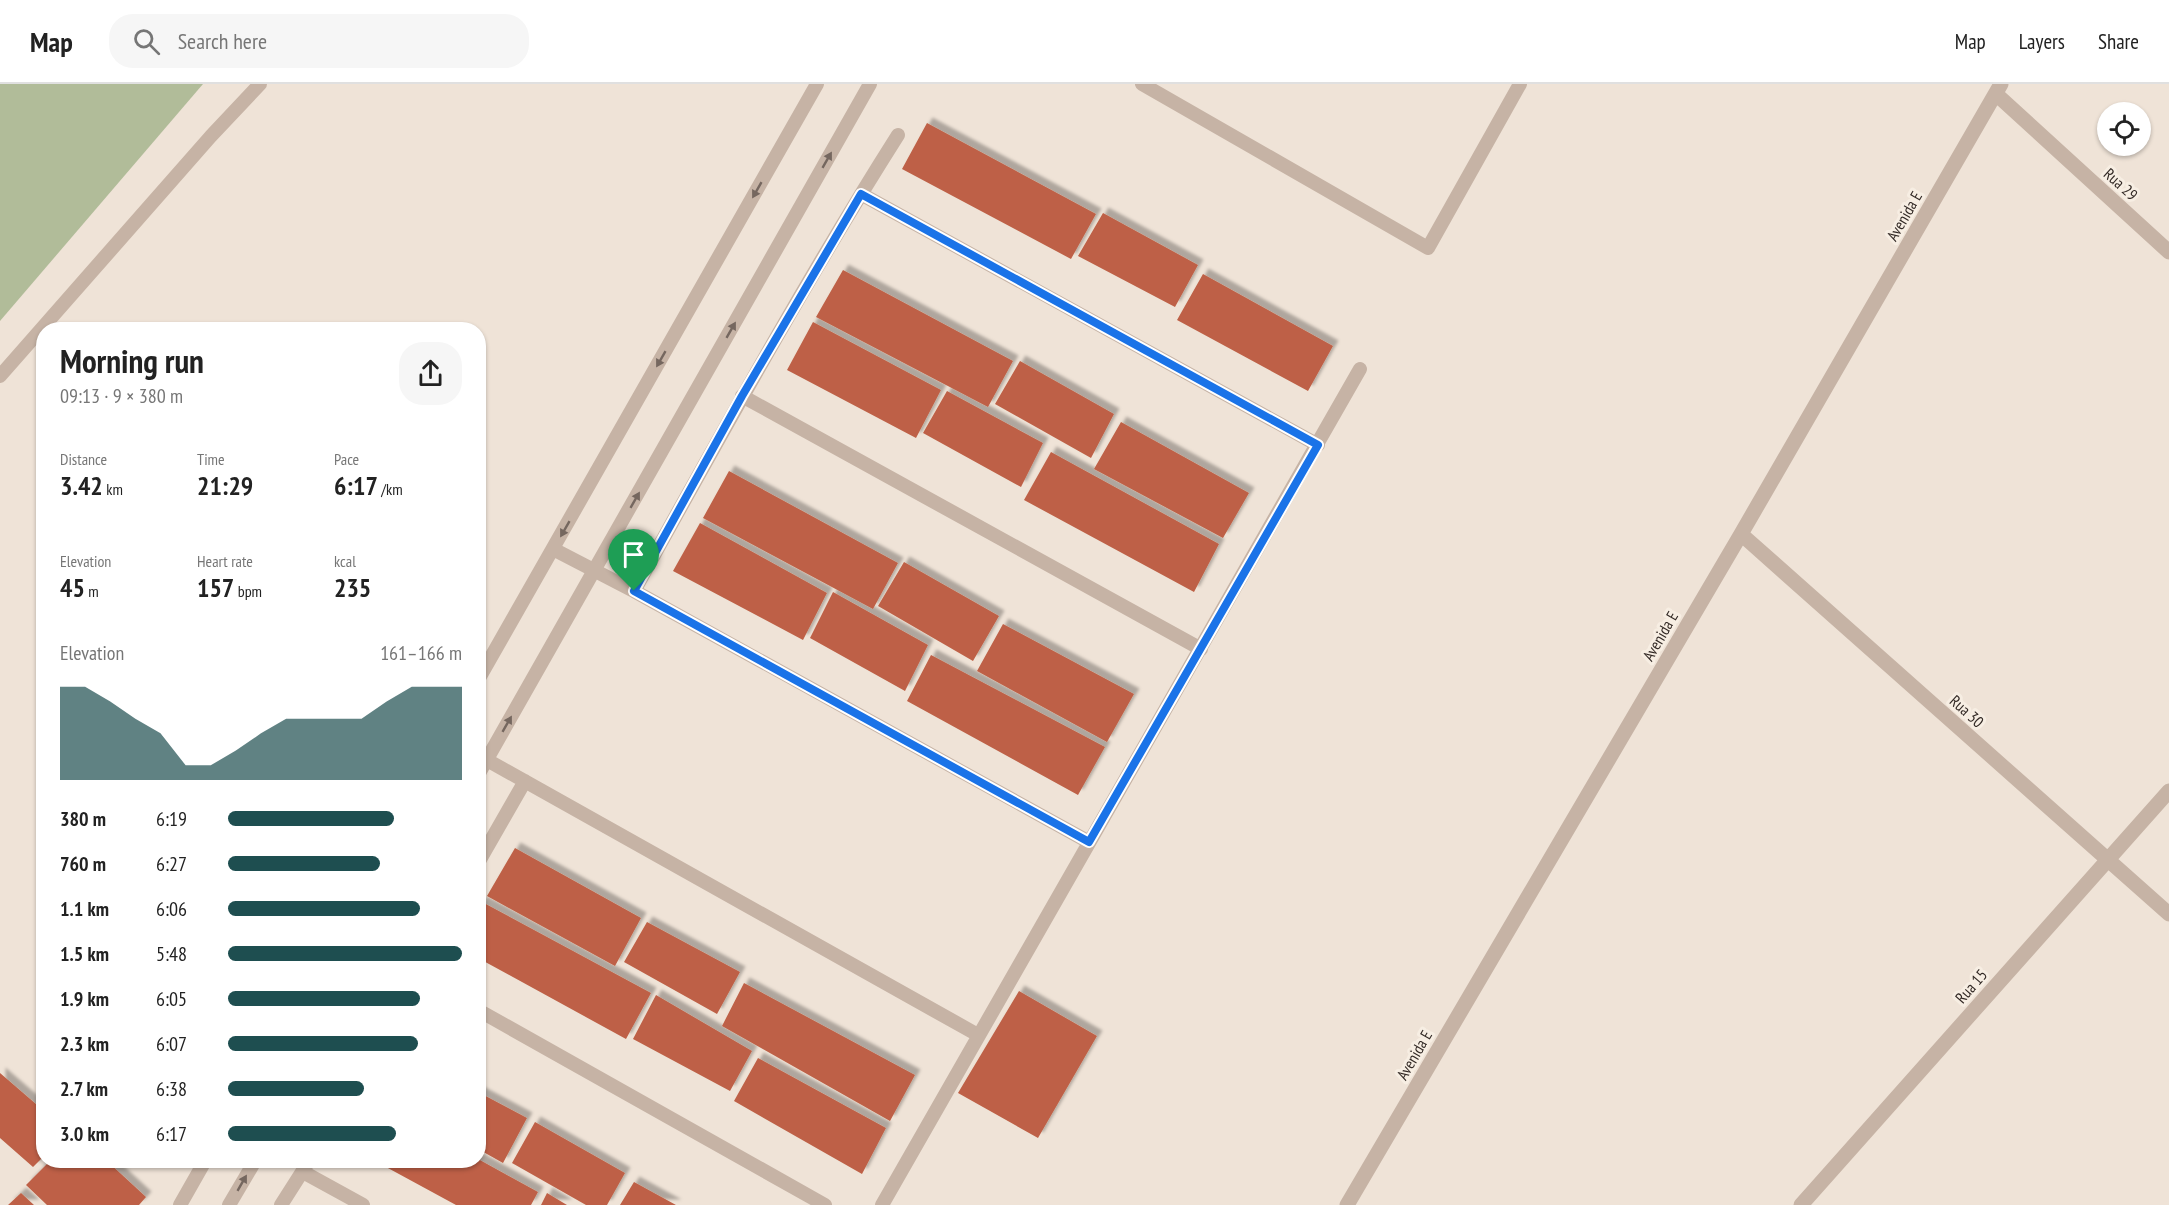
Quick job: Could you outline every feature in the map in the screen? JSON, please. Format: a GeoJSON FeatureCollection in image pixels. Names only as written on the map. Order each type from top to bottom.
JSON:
{"type":"FeatureCollection","features":[{"type":"Feature","properties":{"kind":"street","name":"Rua 29"},"geometry":{"type":"LineString","coordinates":[[1999,89],[2169,252]]}},
{"type":"Feature","properties":{"kind":"street","name":"Avenida E"},"geometry":{"type":"LineString","coordinates":[[1347,1205],[1999,89]]}},
{"type":"Feature","properties":{"kind":"street","name":"Rua 30"},"geometry":{"type":"LineString","coordinates":[[1741,534],[2169,914]]}},
{"type":"Feature","properties":{"kind":"street","name":"Rua 15"},"geometry":{"type":"LineString","coordinates":[[1801,1205],[2169,790]]}},
{"type":"Feature","properties":{"kind":"lane"},"geometry":{"type":"LineString","coordinates":[[47,322],[211,136],[260,84]]}},
{"type":"Feature","properties":{"kind":"lane"},"geometry":{"type":"LineString","coordinates":[[486,666],[817,84]]}},
{"type":"Feature","properties":{"kind":"lane"},"geometry":{"type":"LineString","coordinates":[[486,752],[595,570],[870,84]]}},
{"type":"Feature","properties":{"kind":"lane"},"geometry":{"type":"LineString","coordinates":[[1142,84],[1428,248],[1520,84]]}},
{"type":"Feature","properties":{"kind":"lane"},"geometry":{"type":"LineString","coordinates":[[634,591],[742,396],[898,135]]}},
{"type":"Feature","properties":{"kind":"lane"},"geometry":{"type":"LineString","coordinates":[[861,194],[1318,445]]}},
{"type":"Feature","properties":{"kind":"lane"},"geometry":{"type":"LineString","coordinates":[[0,376],[36,335]]}},
{"type":"Feature","properties":{"kind":"lane"},"geometry":{"type":"LineString","coordinates":[[882,1205],[1360,369]]}},
{"type":"Feature","properties":{"kind":"lane"},"geometry":{"type":"LineString","coordinates":[[742,396],[1201,649]]}},
{"type":"Feature","properties":{"kind":"lane"},"geometry":{"type":"LineString","coordinates":[[553,549],[634,591],[1089,842]]}},
{"type":"Feature","properties":{"kind":"lane"},"geometry":{"type":"LineString","coordinates":[[486,759],[978,1035]]}},
{"type":"Feature","properties":{"kind":"lane"},"geometry":{"type":"LineString","coordinates":[[486,849],[525,781]]}},
{"type":"Feature","properties":{"kind":"lane"},"geometry":{"type":"LineString","coordinates":[[486,1014],[825,1205]]}},
{"type":"Feature","properties":{"kind":"lane"},"geometry":{"type":"LineString","coordinates":[[180,1205],[201,1168]]}},
{"type":"Feature","properties":{"kind":"lane"},"geometry":{"type":"LineString","coordinates":[[229,1205],[251,1168]]}},
{"type":"Feature","properties":{"kind":"lane"},"geometry":{"type":"LineString","coordinates":[[282,1205],[305,1168]]}},
{"type":"Feature","properties":{"kind":"lane"},"geometry":{"type":"LineString","coordinates":[[309,1168],[363,1205]]}},
{"type":"Feature","properties":{"kind":"green space"},"geometry":{"type":"Polygon","coordinates":[[[0,84],[203,84],[0,321],[0,84]]]}},
{"type":"Feature","properties":{"kind":"building"},"geometry":{"type":"Polygon","coordinates":[[[927,123],[1096,214],[1071,259],[902,169],[927,123]]]}},
{"type":"Feature","properties":{"kind":"building"},"geometry":{"type":"Polygon","coordinates":[[[1103,213],[1198,265],[1175,307],[1078,256],[1103,213]]]}},
{"type":"Feature","properties":{"kind":"building"},"geometry":{"type":"Polygon","coordinates":[[[843,270],[1013,361],[988,407],[816,317],[843,270]]]}},
{"type":"Feature","properties":{"kind":"building"},"geometry":{"type":"Polygon","coordinates":[[[1203,274],[1333,346],[1308,391],[1177,320],[1203,274]]]}},
{"type":"Feature","properties":{"kind":"building"},"geometry":{"type":"Polygon","coordinates":[[[813,322],[941,390],[916,438],[787,370],[813,322]]]}},
{"type":"Feature","properties":{"kind":"building"},"geometry":{"type":"Polygon","coordinates":[[[1020,361],[1114,414],[1091,458],[995,404],[1020,361]]]}},
{"type":"Feature","properties":{"kind":"building"},"geometry":{"type":"Polygon","coordinates":[[[947,391],[1043,443],[1021,487],[923,433],[947,391]]]}},
{"type":"Feature","properties":{"kind":"building"},"geometry":{"type":"Polygon","coordinates":[[[1121,422],[1249,493],[1223,538],[1094,469],[1121,422]]]}},
{"type":"Feature","properties":{"kind":"building"},"geometry":{"type":"Polygon","coordinates":[[[1051,452],[1219,544],[1194,592],[1024,500],[1051,452]]]}},
{"type":"Feature","properties":{"kind":"building"},"geometry":{"type":"Polygon","coordinates":[[[729,471],[898,563],[873,609],[703,518],[729,471]]]}},
{"type":"Feature","properties":{"kind":"building"},"geometry":{"type":"Polygon","coordinates":[[[700,523],[827,593],[803,640],[673,571],[700,523]]]}},
{"type":"Feature","properties":{"kind":"building"},"geometry":{"type":"Polygon","coordinates":[[[904,562],[999,616],[973,661],[878,606],[904,562]]]}},
{"type":"Feature","properties":{"kind":"building"},"geometry":{"type":"Polygon","coordinates":[[[833,592],[928,645],[905,691],[810,638],[833,592]]]}},
{"type":"Feature","properties":{"kind":"building"},"geometry":{"type":"Polygon","coordinates":[[[1003,624],[1134,694],[1107,742],[977,671],[1003,624]]]}},
{"type":"Feature","properties":{"kind":"building"},"geometry":{"type":"Polygon","coordinates":[[[931,655],[1105,747],[1078,795],[907,701],[931,655]]]}},
{"type":"Feature","properties":{"kind":"building"},"geometry":{"type":"Polygon","coordinates":[[[515,848],[641,918],[615,966],[487,896],[515,848]]]}},
{"type":"Feature","properties":{"kind":"building"},"geometry":{"type":"Polygon","coordinates":[[[486,904],[651,993],[626,1039],[486,962],[486,904]]]}},
{"type":"Feature","properties":{"kind":"building"},"geometry":{"type":"Polygon","coordinates":[[[647,922],[740,972],[717,1014],[624,962],[647,922]]]}},
{"type":"Feature","properties":{"kind":"building"},"geometry":{"type":"Polygon","coordinates":[[[744,983],[915,1075],[890,1121],[722,1026],[744,983]]]}},
{"type":"Feature","properties":{"kind":"building"},"geometry":{"type":"Polygon","coordinates":[[[1019,991],[1097,1036],[1038,1138],[958,1093],[1019,991]]]}},
{"type":"Feature","properties":{"kind":"building"},"geometry":{"type":"Polygon","coordinates":[[[656,995],[752,1051],[730,1091],[633,1039],[656,995]]]}},
{"type":"Feature","properties":{"kind":"building"},"geometry":{"type":"Polygon","coordinates":[[[758,1058],[886,1128],[862,1174],[734,1101],[758,1058]]]}},
{"type":"Feature","properties":{"kind":"building"},"geometry":{"type":"Polygon","coordinates":[[[0,1073],[36,1104],[36,1164],[33,1167],[0,1138],[0,1073]]]}},
{"type":"Feature","properties":{"kind":"building"},"geometry":{"type":"Polygon","coordinates":[[[486,1096],[527,1118],[503,1163],[486,1153],[486,1096]]]}},
{"type":"Feature","properties":{"kind":"building"},"geometry":{"type":"Polygon","coordinates":[[[535,1122],[625,1173],[607,1205],[586,1205],[512,1163],[535,1122]]]}},
{"type":"Feature","properties":{"kind":"building"},"geometry":{"type":"Polygon","coordinates":[[[486,1163],[538,1192],[531,1205],[456,1205],[388,1168],[486,1168],[486,1163]]]}},
{"type":"Feature","properties":{"kind":"building"},"geometry":{"type":"Polygon","coordinates":[[[43,1168],[115,1168],[146,1197],[139,1205],[47,1205],[26,1185],[43,1168]]]}},
{"type":"Feature","properties":{"kind":"building"},"geometry":{"type":"Polygon","coordinates":[[[634,1182],[676,1205],[620,1205],[634,1182]]]}},
{"type":"Feature","properties":{"kind":"building"},"geometry":{"type":"Polygon","coordinates":[[[21,1193],[34,1205],[8,1205],[21,1193]]]}},
{"type":"Feature","properties":{"kind":"building"},"geometry":{"type":"Polygon","coordinates":[[[547,1193],[567,1205],[541,1205],[547,1193]]]}},
{"type":"Feature","properties":{"kind":"route"},"geometry":{"type":"LineString","coordinates":[[861,194],[1318,445],[1089,842],[634,591],[742,396],[861,194]]}}]}
